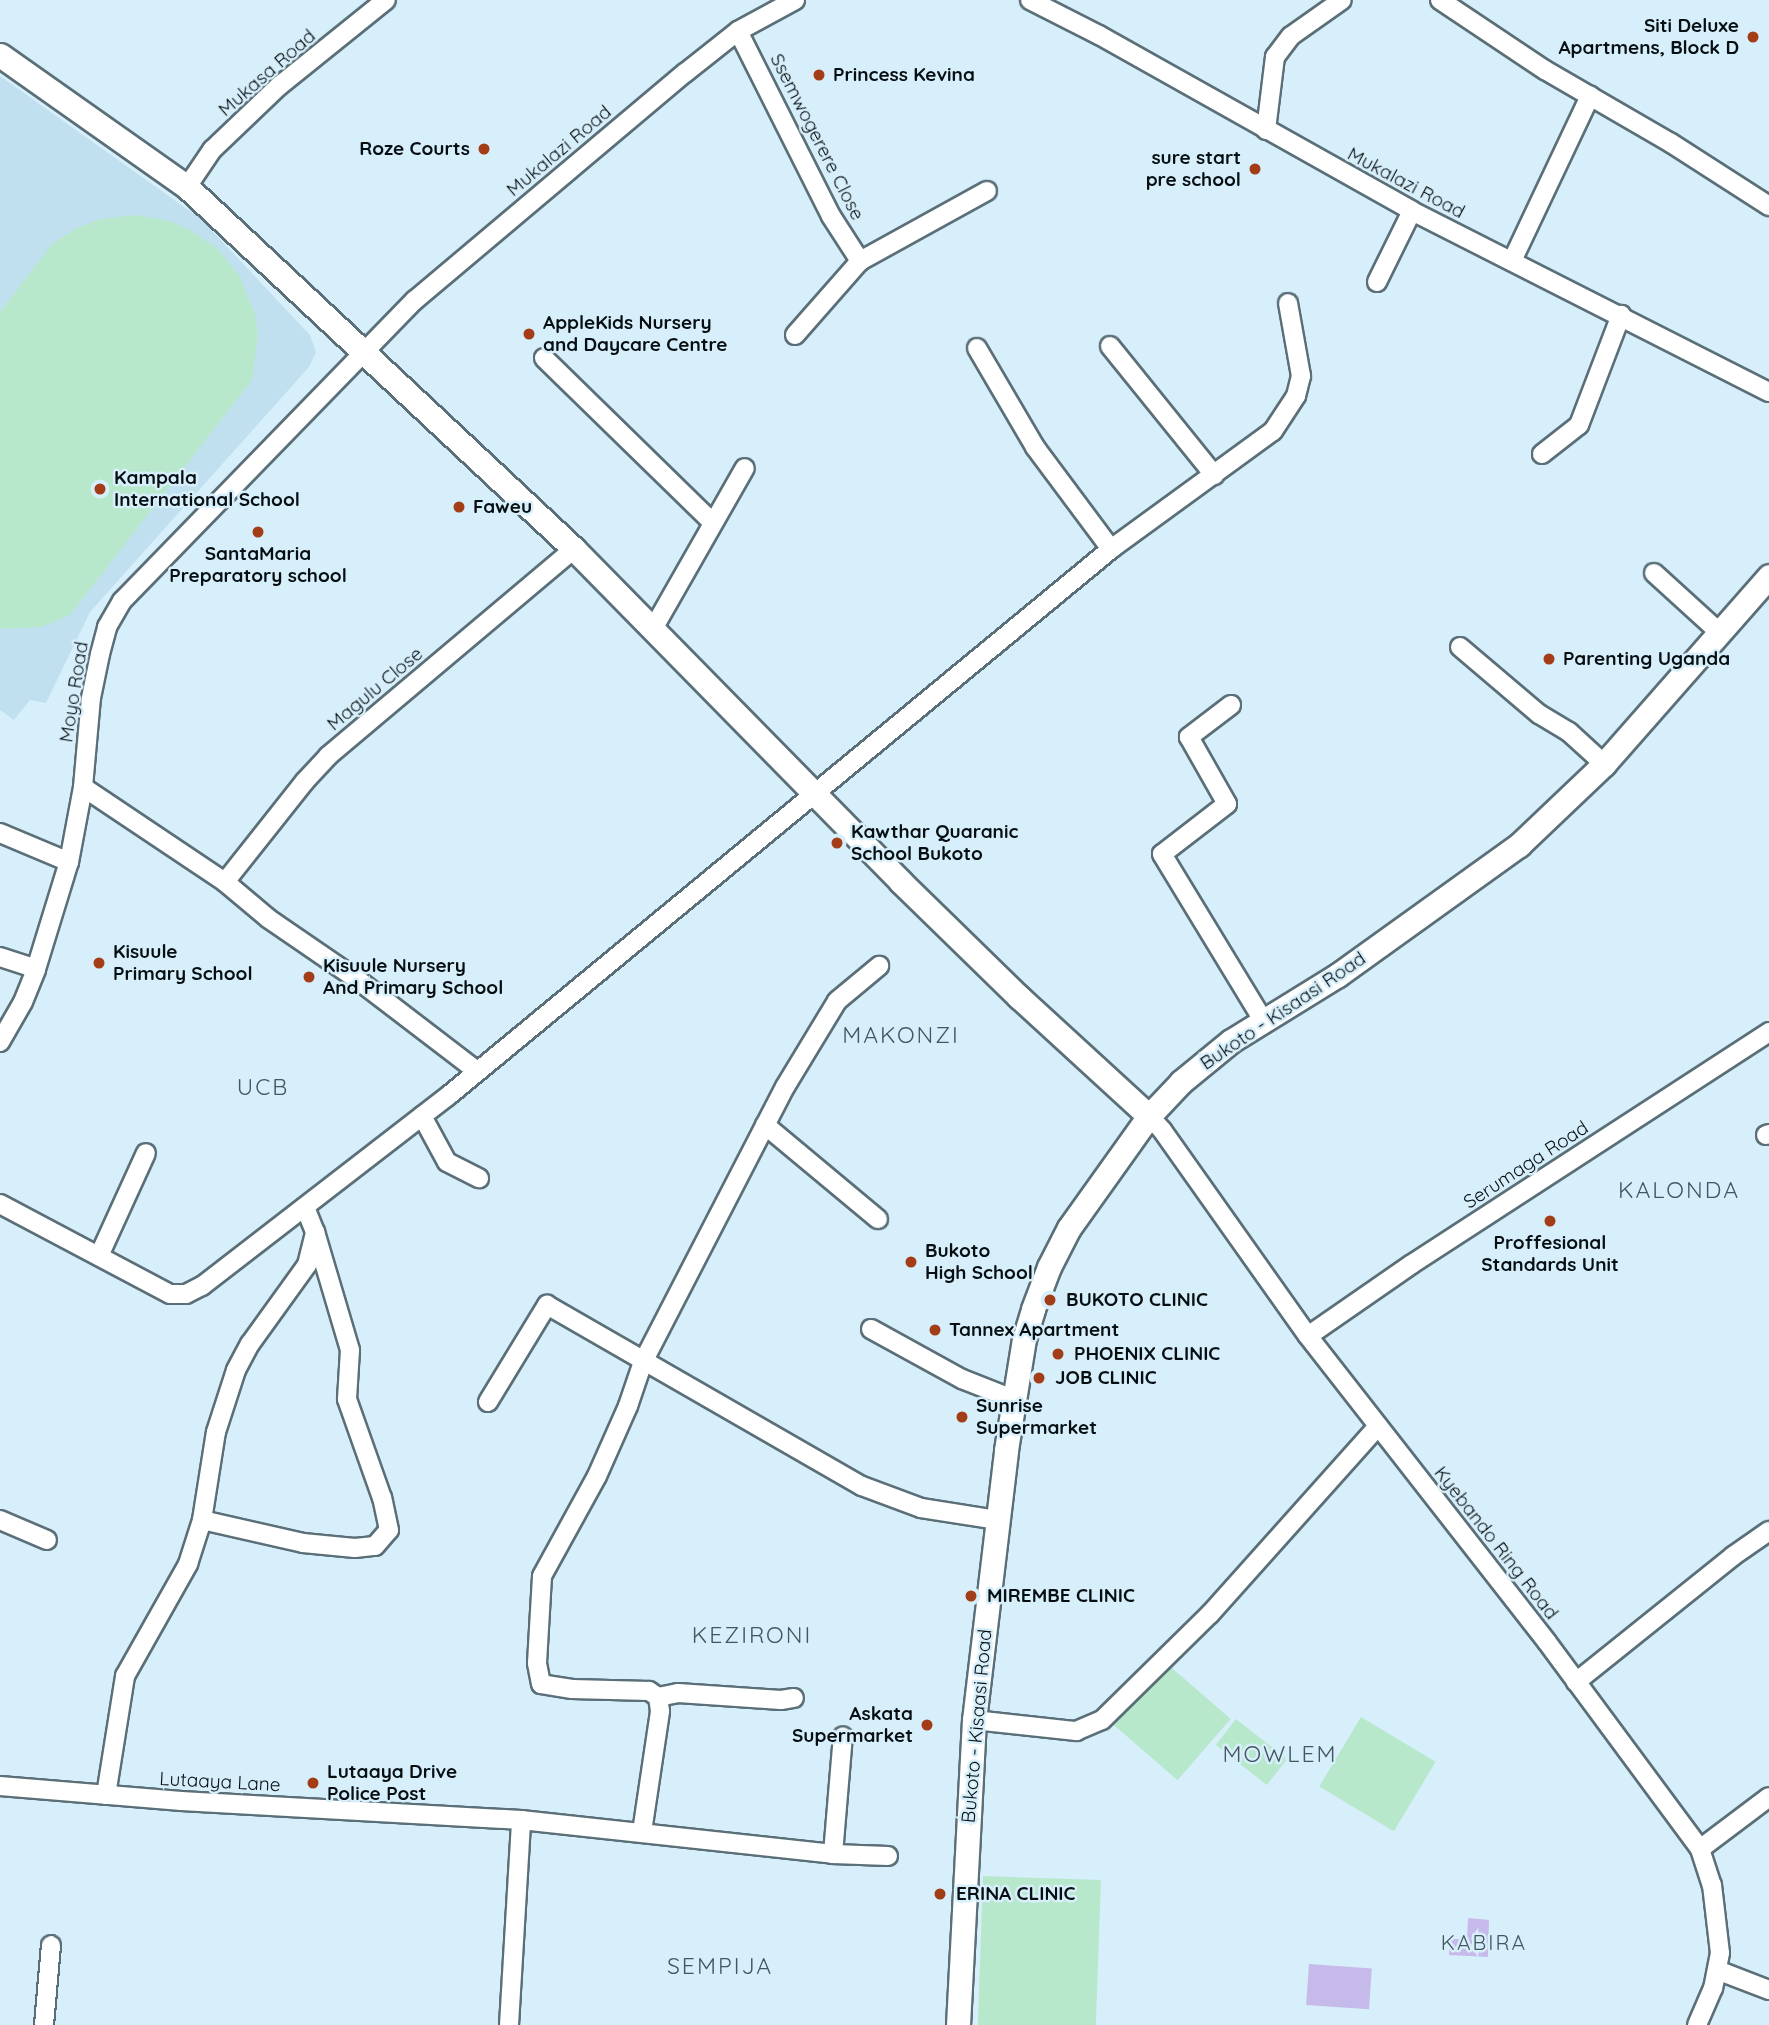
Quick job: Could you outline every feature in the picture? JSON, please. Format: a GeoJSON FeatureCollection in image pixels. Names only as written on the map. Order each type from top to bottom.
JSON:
{"type":"FeatureCollection","features":[{"type":"Feature","properties":{"kind":"main road"},"geometry":{"type":"LineString","coordinates":[[0,55],[187,187],[574,549],[1019,997],[1149,1116]]}},
{"type":"Feature","properties":{"kind":"main road","name":"Bukoto - Kisaasi Road"},"geometry":{"type":"LineString","coordinates":[[958,2025],[974,1720],[1013,1399],[1033,1309],[1055,1254],[1069,1228],[1149,1116],[1194,1071],[1263,1020],[1338,975],[1519,845],[1604,764],[1769,576]]}},
{"type":"Feature","properties":{"kind":"street","name":"Mukasa Road"},"geometry":{"type":"LineString","coordinates":[[187,187],[212,150],[279,86],[386,0]]}},
{"type":"Feature","properties":{"kind":"street","name":"Mukalazi Road"},"geometry":{"type":"LineString","coordinates":[[363,351],[461,259],[738,31],[795,0]]}},
{"type":"Feature","properties":{"kind":"street","name":"Mukalazi Road"},"geometry":{"type":"LineString","coordinates":[[1030,0],[1099,35],[1412,211],[1769,392]]}},
{"type":"Feature","properties":{"kind":"street"},"geometry":{"type":"LineString","coordinates":[[1266,130],[1275,57],[1291,37],[1342,0]]}},
{"type":"Feature","properties":{"kind":"street"},"geometry":{"type":"LineString","coordinates":[[1440,0],[1769,206]]}},
{"type":"Feature","properties":{"kind":"street","name":"Ssemwogerere Close"},"geometry":{"type":"LineString","coordinates":[[738,31],[831,216],[860,261]]}},
{"type":"Feature","properties":{"kind":"street"},"geometry":{"type":"LineString","coordinates":[[1512,261],[1590,96]]}},
{"type":"Feature","properties":{"kind":"street"},"geometry":{"type":"LineString","coordinates":[[795,335],[860,261],[987,191]]}},
{"type":"Feature","properties":{"kind":"street"},"geometry":{"type":"LineString","coordinates":[[1377,282],[1412,211]]}},
{"type":"Feature","properties":{"kind":"street"},"geometry":{"type":"LineString","coordinates":[[0,1203],[170,1294],[186,1294],[202,1286],[478,1071],[599,968],[708,884],[813,792],[1111,548],[1273,431],[1296,396],[1301,376],[1289,303]]}},
{"type":"Feature","properties":{"kind":"street"},"geometry":{"type":"LineString","coordinates":[[1542,454],[1579,425],[1621,315]]}},
{"type":"Feature","properties":{"kind":"street"},"geometry":{"type":"LineString","coordinates":[[1110,345],[1214,475]]}},
{"type":"Feature","properties":{"kind":"street"},"geometry":{"type":"LineString","coordinates":[[977,348],[1035,447],[1111,548]]}},
{"type":"Feature","properties":{"kind":"street","name":"Moyo Road"},"geometry":{"type":"LineString","coordinates":[[0,1042],[23,1003],[69,862],[83,787],[91,698],[107,627],[122,601],[363,351]]}},
{"type":"Feature","properties":{"kind":"street"},"geometry":{"type":"LineString","coordinates":[[544,358],[713,523]]}},
{"type":"Feature","properties":{"kind":"street"},"geometry":{"type":"LineString","coordinates":[[653,629],[745,468]]}},
{"type":"Feature","properties":{"kind":"street","name":"Magulu Close"},"geometry":{"type":"LineString","coordinates":[[225,882],[328,756],[574,549]]}},
{"type":"Feature","properties":{"kind":"street"},"geometry":{"type":"LineString","coordinates":[[1654,573],[1720,634]]}},
{"type":"Feature","properties":{"kind":"street"},"geometry":{"type":"LineString","coordinates":[[1461,646],[1539,714],[1569,732],[1604,764]]}},
{"type":"Feature","properties":{"kind":"street"},"geometry":{"type":"LineString","coordinates":[[1231,705],[1189,737],[1227,804],[1162,854],[1263,1020]]}},
{"type":"Feature","properties":{"kind":"street"},"geometry":{"type":"LineString","coordinates":[[83,787],[225,882],[269,919],[358,980],[478,1071]]}},
{"type":"Feature","properties":{"kind":"street"},"geometry":{"type":"LineString","coordinates":[[0,832],[69,862]]}},
{"type":"Feature","properties":{"kind":"street"},"geometry":{"type":"LineString","coordinates":[[0,957],[36,969]]}},
{"type":"Feature","properties":{"kind":"street"},"geometry":{"type":"LineString","coordinates":[[642,1832],[660,1711],[658,1697],[649,1690],[545,1686],[539,1681],[537,1663],[542,1576],[597,1476],[628,1406],[643,1362],[765,1125],[820,1025],[837,1001],[879,966]]}},
{"type":"Feature","properties":{"kind":"street","name":"Serumaga Road"},"geometry":{"type":"LineString","coordinates":[[1308,1336],[1433,1250],[1560,1171],[1769,1032]]}},
{"type":"Feature","properties":{"kind":"street"},"geometry":{"type":"LineString","coordinates":[[422,1116],[447,1162],[479,1178]]}},
{"type":"Feature","properties":{"kind":"street","name":"Kyebando Ring Road"},"geometry":{"type":"LineString","coordinates":[[1149,1116],[1162,1130],[1308,1336],[1576,1682],[1700,1849],[1708,1867],[1720,1953],[1717,1970],[1697,2025]]}},
{"type":"Feature","properties":{"kind":"street"},"geometry":{"type":"LineString","coordinates":[[765,1125],[877,1219]]}},
{"type":"Feature","properties":{"kind":"street"},"geometry":{"type":"LineString","coordinates":[[99,1256],[146,1153]]}},
{"type":"Feature","properties":{"kind":"street"},"geometry":{"type":"LineString","coordinates":[[202,1520],[303,1544],[355,1548],[375,1546],[389,1530],[382,1498],[347,1399],[350,1350],[305,1207]]}},
{"type":"Feature","properties":{"kind":"street"},"geometry":{"type":"LineString","coordinates":[[106,1795],[125,1676],[188,1564],[202,1520],[216,1432],[236,1370],[250,1344],[304,1271],[315,1233]]}},
{"type":"Feature","properties":{"kind":"street"},"geometry":{"type":"LineString","coordinates":[[488,1402],[547,1304],[643,1362],[884,1496],[939,1512],[998,1520]]}},
{"type":"Feature","properties":{"kind":"street"},"geometry":{"type":"LineString","coordinates":[[871,1329],[962,1379],[1013,1399]]}},
{"type":"Feature","properties":{"kind":"street"},"geometry":{"type":"LineString","coordinates":[[974,1720],[1076,1731],[1102,1720],[1210,1615],[1378,1426]]}},
{"type":"Feature","properties":{"kind":"street"},"geometry":{"type":"LineString","coordinates":[[0,1520],[47,1540]]}},
{"type":"Feature","properties":{"kind":"street"},"geometry":{"type":"LineString","coordinates":[[1576,1682],[1733,1556],[1769,1531]]}},
{"type":"Feature","properties":{"kind":"street"},"geometry":{"type":"LineString","coordinates":[[658,1697],[678,1693],[782,1700],[794,1698]]}},
{"type":"Feature","properties":{"kind":"street"},"geometry":{"type":"LineString","coordinates":[[833,1854],[843,1736]]}},
{"type":"Feature","properties":{"kind":"street","name":"Lutaaya Lane"},"geometry":{"type":"LineString","coordinates":[[0,1786],[521,1820],[833,1854],[888,1856]]}},
{"type":"Feature","properties":{"kind":"street"},"geometry":{"type":"LineString","coordinates":[[1700,1849],[1769,1797]]}},
{"type":"Feature","properties":{"kind":"street"},"geometry":{"type":"LineString","coordinates":[[509,2025],[521,1820]]}},
{"type":"Feature","properties":{"kind":"street"},"geometry":{"type":"LineString","coordinates":[[44,2025],[51,1945]]}},
{"type":"Feature","properties":{"kind":"street"},"geometry":{"type":"LineString","coordinates":[[1717,1970],[1769,1990]]}},
{"type":"Feature","properties":{"kind":"shaded area","name":"Kampala International School"},"geometry":{"type":"Polygon","coordinates":[[[0,76],[201,219],[310,335],[316,352],[309,367],[90,612],[46,703],[30,700],[14,720],[0,710],[0,76]]]}},
{"type":"Feature","properties":{"kind":"shaded area"},"geometry":{"type":"Polygon","coordinates":[[[1468,1918],[1489,1920],[1488,1957],[1449,1955],[1450,1939],[1467,1939],[1468,1918]]]}},
{"type":"Feature","properties":{"kind":"shaded area"},"geometry":{"type":"Polygon","coordinates":[[[1309,1964],[1372,1968],[1369,2009],[1306,2005],[1309,1964]]]}},
{"type":"Feature","properties":{"kind":"green space","name":"Kampala International School"},"geometry":{"type":"Polygon","coordinates":[[[135,215],[169,221],[192,231],[219,250],[240,277],[255,314],[258,335],[252,380],[70,615],[41,627],[0,629],[0,312],[53,243],[77,228],[101,219],[135,215]]]}},
{"type":"Feature","properties":{"kind":"green space"},"geometry":{"type":"Polygon","coordinates":[[[1165,1662],[1231,1719],[1178,1780],[1112,1723],[1165,1662]]]}},
{"type":"Feature","properties":{"kind":"green space"},"geometry":{"type":"Polygon","coordinates":[[[1361,1717],[1436,1762],[1394,1831],[1319,1786],[1361,1717]]]}},
{"type":"Feature","properties":{"kind":"green space"},"geometry":{"type":"Polygon","coordinates":[[[1236,1719],[1287,1759],[1267,1785],[1216,1745],[1236,1719]]]}},
{"type":"Feature","properties":{"kind":"green space"},"geometry":{"type":"Polygon","coordinates":[[[983,1876],[1101,1880],[1096,2025],[978,2025],[983,1876]]]}},
{"type":"Feature","properties":{"kind":"place","name":"Siti Deluxe Apartmens, Block D"},"geometry":{"type":"Point","coordinates":[1753,37]}},
{"type":"Feature","properties":{"kind":"place","name":"Princess Kevina"},"geometry":{"type":"Point","coordinates":[819,75]}},
{"type":"Feature","properties":{"kind":"place","name":"Roze Courts"},"geometry":{"type":"Point","coordinates":[484,149]}},
{"type":"Feature","properties":{"kind":"place","name":"sure start pre school"},"geometry":{"type":"Point","coordinates":[1255,169]}},
{"type":"Feature","properties":{"kind":"place","name":"AppleKids Nursery and Daycare Centre"},"geometry":{"type":"Point","coordinates":[529,334]}},
{"type":"Feature","properties":{"kind":"place","name":"Kampala International School"},"geometry":{"type":"Point","coordinates":[100,489]}},
{"type":"Feature","properties":{"kind":"place","name":"Faweu"},"geometry":{"type":"Point","coordinates":[459,507]}},
{"type":"Feature","properties":{"kind":"place","name":"SantaMaria Preparatory school"},"geometry":{"type":"Point","coordinates":[258,532]}},
{"type":"Feature","properties":{"kind":"place","name":"Parenting Uganda"},"geometry":{"type":"Point","coordinates":[1549,659]}},
{"type":"Feature","properties":{"kind":"place","name":"Kawthar Quaranic School Bukoto"},"geometry":{"type":"Point","coordinates":[837,843]}},
{"type":"Feature","properties":{"kind":"place","name":"Kisuule Primary School"},"geometry":{"type":"Point","coordinates":[99,963]}},
{"type":"Feature","properties":{"kind":"place","name":"Kisuule Nursery And Primary School"},"geometry":{"type":"Point","coordinates":[309,977]}},
{"type":"Feature","properties":{"kind":"place","name":"Proffesional Standards Unit"},"geometry":{"type":"Point","coordinates":[1550,1221]}},
{"type":"Feature","properties":{"kind":"place","name":"Bukoto High School"},"geometry":{"type":"Point","coordinates":[911,1262]}},
{"type":"Feature","properties":{"kind":"place","name":"BUKOTO CLINIC"},"geometry":{"type":"Point","coordinates":[1050,1300]}},
{"type":"Feature","properties":{"kind":"place","name":"Tannex Apartment"},"geometry":{"type":"Point","coordinates":[935,1330]}},
{"type":"Feature","properties":{"kind":"place","name":"PHOENIX CLINIC"},"geometry":{"type":"Point","coordinates":[1058,1354]}},
{"type":"Feature","properties":{"kind":"place","name":"JOB CLINIC"},"geometry":{"type":"Point","coordinates":[1039,1378]}},
{"type":"Feature","properties":{"kind":"place","name":"Sunrise Supermarket"},"geometry":{"type":"Point","coordinates":[962,1417]}},
{"type":"Feature","properties":{"kind":"place","name":"MIREMBE CLINIC"},"geometry":{"type":"Point","coordinates":[971,1596]}},
{"type":"Feature","properties":{"kind":"place","name":"Askata Supermarket"},"geometry":{"type":"Point","coordinates":[927,1725]}},
{"type":"Feature","properties":{"kind":"place","name":"Lutaaya Drive Police Post"},"geometry":{"type":"Point","coordinates":[313,1783]}},
{"type":"Feature","properties":{"kind":"place","name":"ERINA CLINIC"},"geometry":{"type":"Point","coordinates":[940,1894]}},
{"type":"Feature","properties":{"kind":"district","name":"MAKONZI"},"geometry":{"type":"Point","coordinates":[901,1035]}},
{"type":"Feature","properties":{"kind":"district","name":"UCB"},"geometry":{"type":"Point","coordinates":[263,1087]}},
{"type":"Feature","properties":{"kind":"district","name":"KALONDA"},"geometry":{"type":"Point","coordinates":[1679,1190]}},
{"type":"Feature","properties":{"kind":"district","name":"KEZIRONI"},"geometry":{"type":"Point","coordinates":[752,1635]}},
{"type":"Feature","properties":{"kind":"district","name":"MOWLEM"},"geometry":{"type":"Point","coordinates":[1280,1754]}},
{"type":"Feature","properties":{"kind":"district","name":"KABIRA"},"geometry":{"type":"Point","coordinates":[1484,1942]}},
{"type":"Feature","properties":{"kind":"district","name":"SEMPIJA"},"geometry":{"type":"Point","coordinates":[720,1966]}}]}
